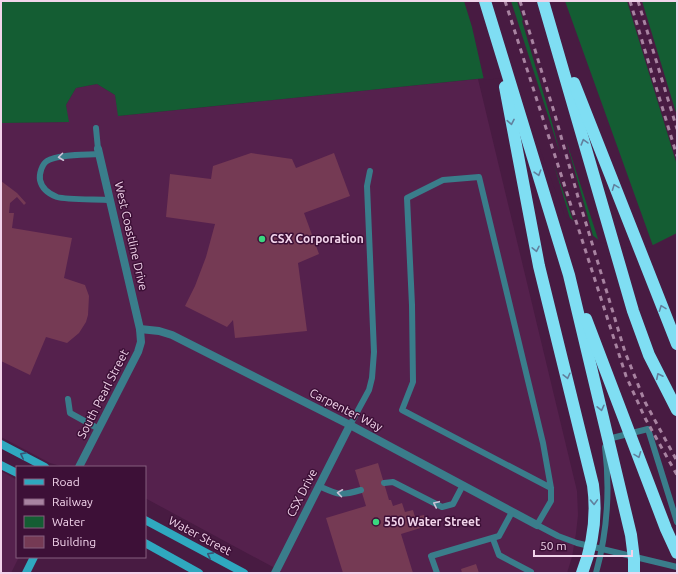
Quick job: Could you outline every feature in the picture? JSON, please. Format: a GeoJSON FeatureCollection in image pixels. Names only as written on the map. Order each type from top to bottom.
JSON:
{"type":"FeatureCollection","features":[{"type":"Feature","properties":{"kind":"highway"},"geometry":{"type":"LineString","coordinates":[[486,1],[569,275],[633,547],[634,573]]}},
{"type":"Feature","properties":{"kind":"highway"},"geometry":{"type":"LineString","coordinates":[[543,1],[633,311],[649,355],[677,410]]}},
{"type":"Feature","properties":{"kind":"highway"},"geometry":{"type":"LineString","coordinates":[[547,15],[677,344]]}},
{"type":"Feature","properties":{"kind":"highway"},"geometry":{"type":"LineString","coordinates":[[494,28],[533,235],[592,480],[594,526],[590,551],[582,573]]}},
{"type":"Feature","properties":{"kind":"highway"},"geometry":{"type":"LineString","coordinates":[[569,275],[666,529],[677,553]]}},
{"type":"Feature","properties":{"kind":"street","name":"West Coastline Drive"},"geometry":{"type":"LineString","coordinates":[[99,151],[140,329]]}},
{"type":"Feature","properties":{"kind":"street","name":"Carpenter Way"},"geometry":{"type":"LineString","coordinates":[[140,329],[159,331],[172,335],[350,425],[538,525]]}},
{"type":"Feature","properties":{"kind":"street","name":"South Pearl Street"},"geometry":{"type":"LineString","coordinates":[[80,466],[138,352],[141,342],[140,329]]}},
{"type":"Feature","properties":{"kind":"street","name":"CSX Drive"},"geometry":{"type":"LineString","coordinates":[[275,573],[350,425]]}},
{"type":"Feature","properties":{"kind":"street"},"geometry":{"type":"LineString","coordinates":[[1,444],[44,466]]}},
{"type":"Feature","properties":{"kind":"street"},"geometry":{"type":"LineString","coordinates":[[1,465],[16,472]]}},
{"type":"Feature","properties":{"kind":"street","name":"Water Street"},"geometry":{"type":"LineString","coordinates":[[146,521],[244,573]]}},
{"type":"Feature","properties":{"kind":"street"},"geometry":{"type":"LineString","coordinates":[[146,544],[199,573]]}},
{"type":"Feature","properties":{"kind":"street"},"geometry":{"type":"LineString","coordinates":[[26,573],[34,558]]}},
{"type":"Feature","properties":{"kind":"lane"},"geometry":{"type":"LineString","coordinates":[[96,128],[99,151],[55,158],[46,161],[41,168],[40,180],[43,188],[50,194],[59,198],[110,200]]}},
{"type":"Feature","properties":{"kind":"lane"},"geometry":{"type":"LineString","coordinates":[[350,425],[369,390],[372,378],[374,352],[367,186],[370,171]]}},
{"type":"Feature","properties":{"kind":"lane"},"geometry":{"type":"LineString","coordinates":[[551,488],[402,410],[413,382],[412,305],[407,198],[443,180],[480,177],[540,430],[551,488],[551,501],[538,525],[570,541],[601,550],[677,567]]}},
{"type":"Feature","properties":{"kind":"lane"},"geometry":{"type":"LineString","coordinates":[[68,398],[70,413],[99,428]]}},
{"type":"Feature","properties":{"kind":"lane"},"geometry":{"type":"LineString","coordinates":[[596,573],[605,525],[607,467],[604,440],[648,429],[677,522]]}},
{"type":"Feature","properties":{"kind":"lane"},"geometry":{"type":"LineString","coordinates":[[384,483],[393,482],[442,508],[453,504],[463,485]]}},
{"type":"Feature","properties":{"kind":"lane"},"geometry":{"type":"LineString","coordinates":[[319,486],[344,495],[361,490]]}},
{"type":"Feature","properties":{"kind":"lane"},"geometry":{"type":"LineString","coordinates":[[437,573],[431,556],[494,539],[500,536],[512,512]]}},
{"type":"Feature","properties":{"kind":"lane"},"geometry":{"type":"LineString","coordinates":[[494,539],[499,554],[531,572],[530,573]]}},
{"type":"Feature","properties":{"kind":"shaded area"},"geometry":{"type":"Polygon","coordinates":[[[478,79],[577,491],[578,515],[576,533],[572,557],[567,573],[284,573],[146,499],[146,466],[60,466],[50,463],[1,437],[1,123],[68,122],[66,105],[76,88],[97,84],[115,95],[119,116],[478,79]]]}},
{"type":"Feature","properties":{"kind":"shaded area"},"geometry":{"type":"Polygon","coordinates":[[[1,471],[16,479],[16,558],[18,558],[11,573],[1,573],[1,471]]]}},
{"type":"Feature","properties":{"kind":"water"},"geometry":{"type":"Polygon","coordinates":[[[1,1],[677,1],[677,233],[653,245],[627,246],[600,241],[566,215],[514,75],[118,116],[115,95],[97,84],[76,88],[66,105],[69,122],[1,123],[1,1]]]}},
{"type":"Feature","properties":{"kind":"pier"},"geometry":{"type":"Polygon","coordinates":[[[464,1],[511,1],[560,153],[517,1],[565,1],[653,246],[627,248],[599,242],[566,140],[594,239],[574,223],[554,165],[571,222],[565,216],[513,77],[484,80],[472,27],[464,1]]]}},
{"type":"Feature","properties":{"kind":"pier"},"geometry":{"type":"Polygon","coordinates":[[[627,1],[642,1],[677,116],[677,165],[627,1]]]}},
{"type":"Feature","properties":{"kind":"building","name":"CSX Corporation"},"geometry":{"type":"Polygon","coordinates":[[[251,153],[292,159],[296,168],[334,153],[350,196],[304,213],[319,254],[298,263],[307,331],[235,338],[233,320],[227,327],[185,306],[195,286],[206,257],[215,224],[166,217],[170,174],[211,179],[213,166],[251,153]]]}},
{"type":"Feature","properties":{"kind":"building"},"geometry":{"type":"Polygon","coordinates":[[[1,181],[17,193],[26,203],[24,205],[17,197],[10,203],[9,213],[14,213],[12,228],[72,238],[64,278],[85,285],[89,296],[88,315],[86,322],[79,333],[67,343],[46,337],[30,375],[1,361],[1,181]]]}},
{"type":"Feature","properties":{"kind":"building","name":"550 Water Street"},"geometry":{"type":"Polygon","coordinates":[[[378,463],[389,500],[391,500],[393,506],[402,503],[405,512],[413,510],[415,517],[424,515],[427,526],[401,534],[413,573],[343,573],[326,518],[366,506],[355,470],[378,463]]]}},
{"type":"Feature","properties":{"kind":"building"},"geometry":{"type":"Polygon","coordinates":[[[476,564],[479,573],[462,573],[461,569],[476,564]]]}},
{"type":"Feature","properties":{"kind":"railway"},"geometry":{"type":"LineString","coordinates":[[505,1],[626,376],[645,418],[677,475]]}},
{"type":"Feature","properties":{"kind":"railway"},"geometry":{"type":"LineString","coordinates":[[520,1],[625,352],[645,402],[677,461]]}},
{"type":"Feature","properties":{"kind":"railway"},"geometry":{"type":"LineString","coordinates":[[630,1],[677,156]]}},
{"type":"Feature","properties":{"kind":"railway"},"geometry":{"type":"LineString","coordinates":[[638,1],[677,129]]}},
{"type":"Feature","properties":{"kind":"place","name":"CSX Corporation"},"geometry":{"type":"Point","coordinates":[262,239]}},
{"type":"Feature","properties":{"kind":"place","name":"550 Water Street"},"geometry":{"type":"Point","coordinates":[376,522]}}]}
